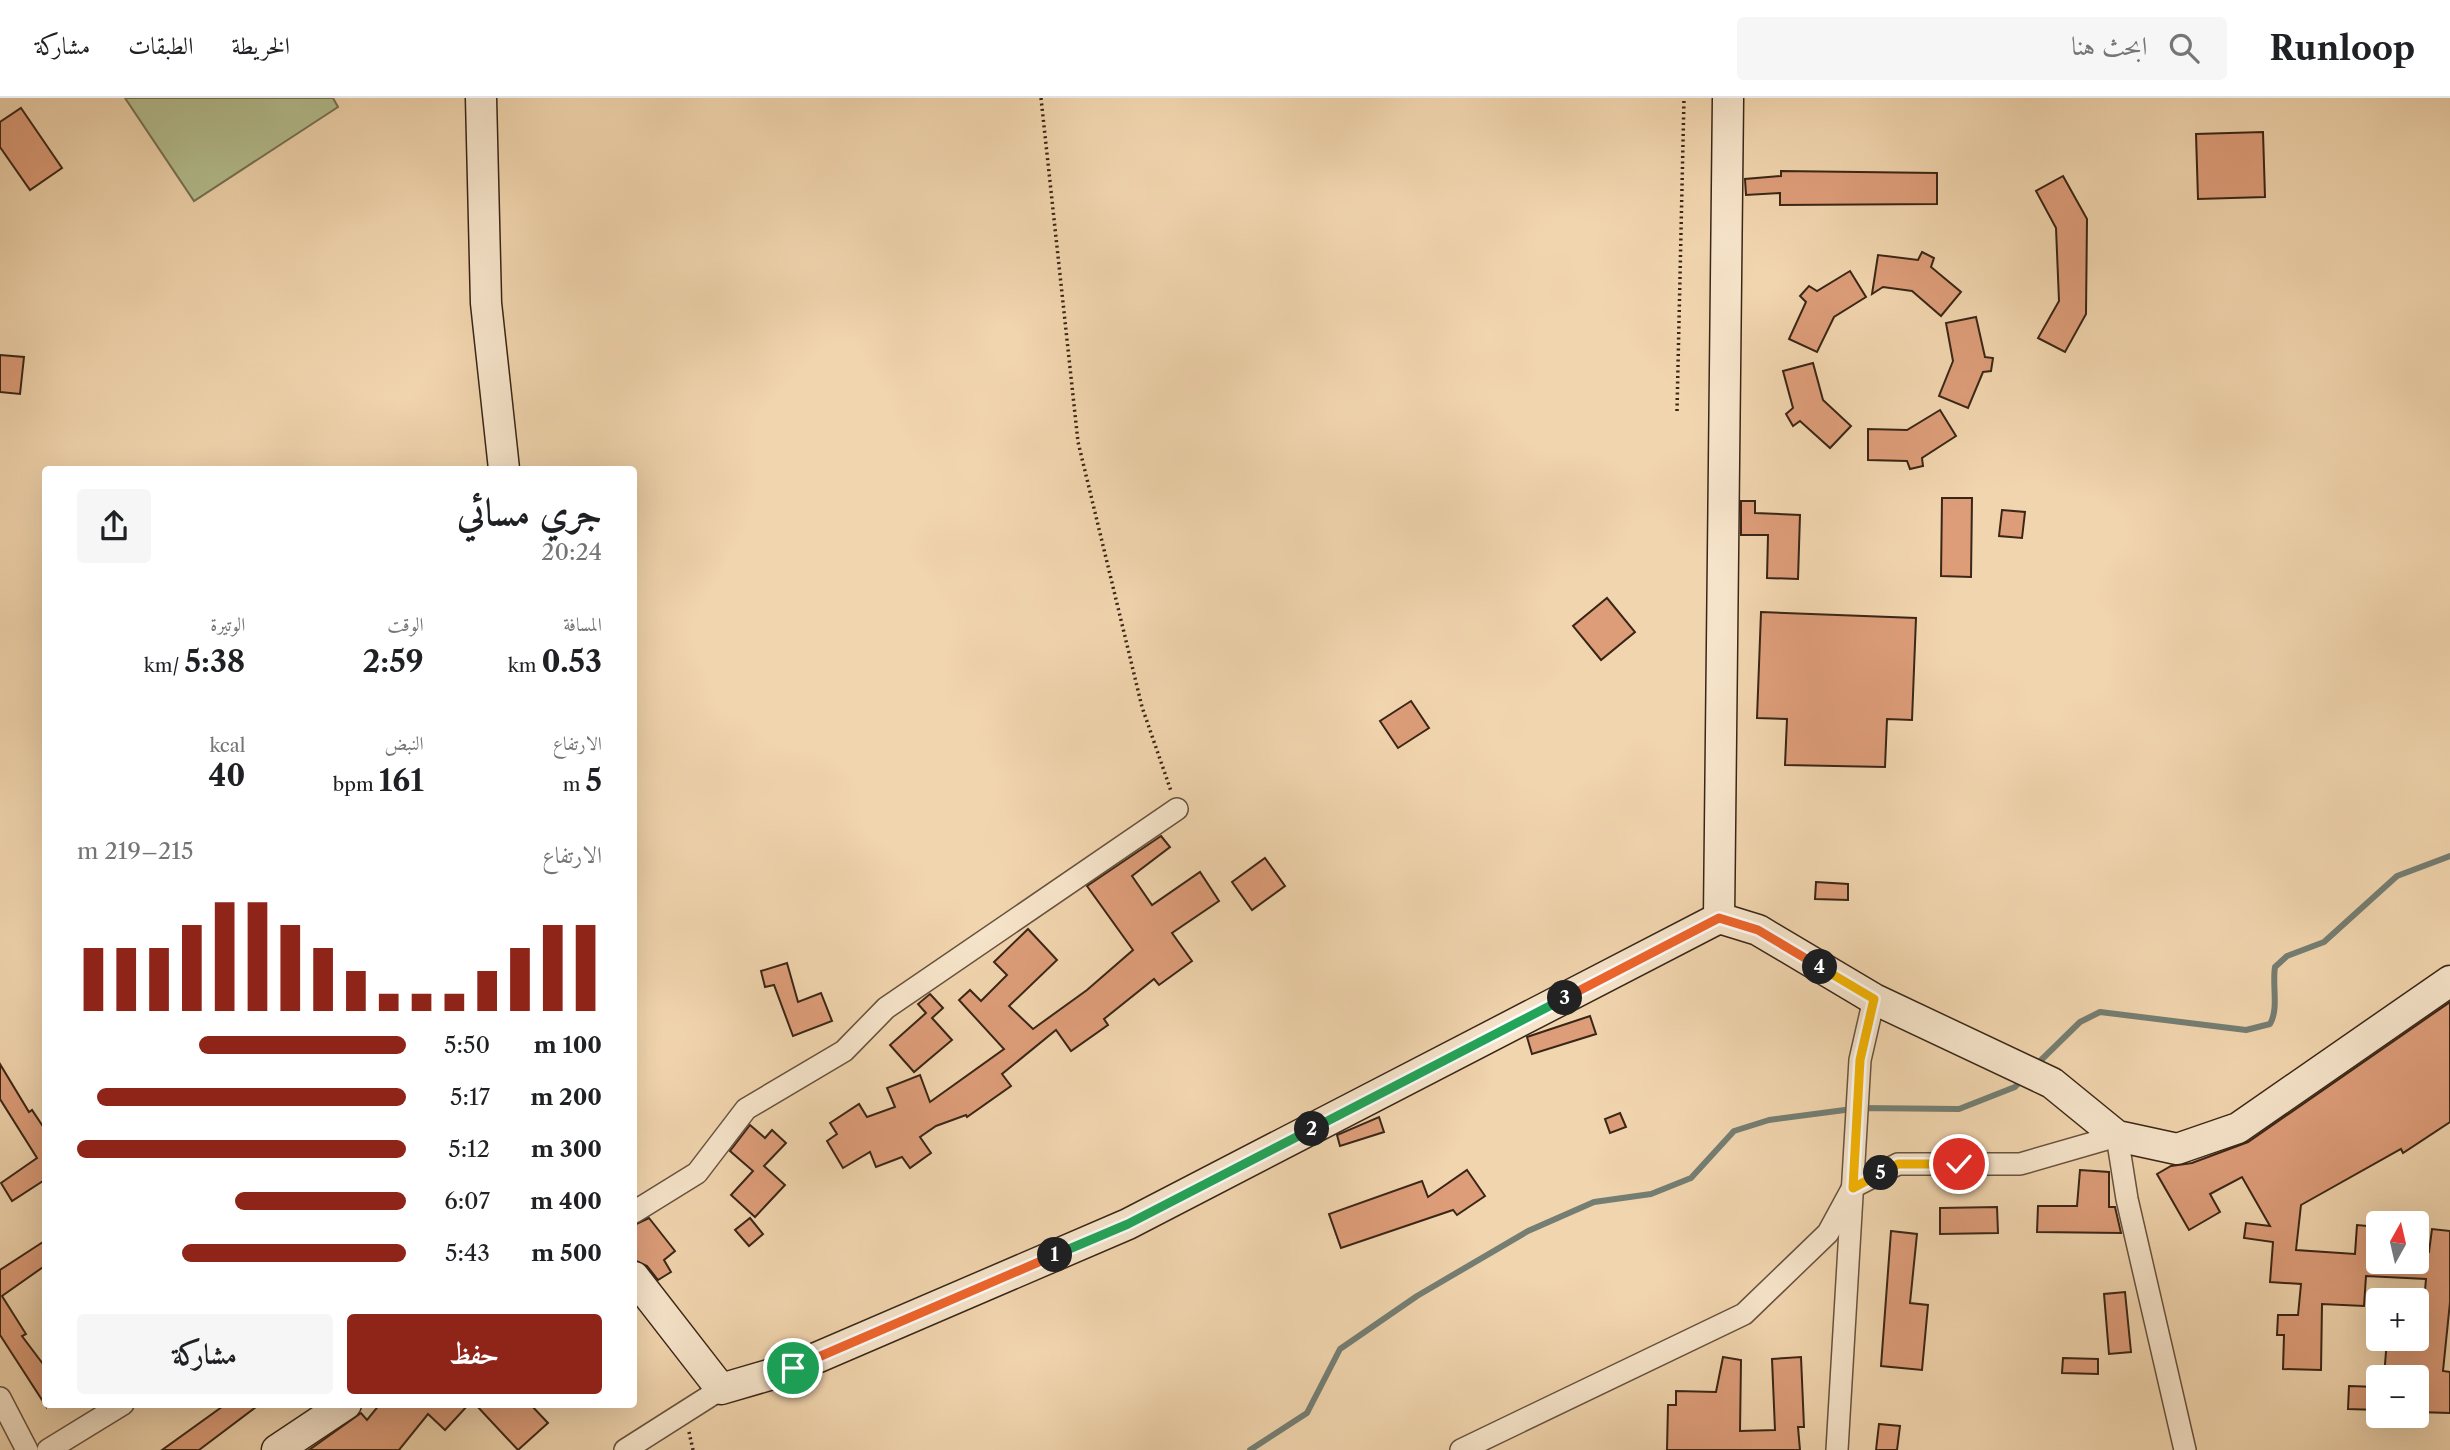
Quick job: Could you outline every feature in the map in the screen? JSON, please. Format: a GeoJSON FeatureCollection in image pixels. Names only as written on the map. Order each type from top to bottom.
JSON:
{"type":"FeatureCollection","features":[{"type":"Feature","properties":{"kind":"street"},"geometry":{"type":"LineString","coordinates":[[481,98],[486,303],[504,466]]}},
{"type":"Feature","properties":{"kind":"street"},"geometry":{"type":"LineString","coordinates":[[1719,918],[1728,98]]}},
{"type":"Feature","properties":{"kind":"street"},"geometry":{"type":"LineString","coordinates":[[637,1210],[697,1174],[746,1109],[844,1051],[886,1008],[1177,809]]}},
{"type":"Feature","properties":{"kind":"street"},"geometry":{"type":"LineString","coordinates":[[625,1450],[720,1389],[793,1368],[1128,1224],[1719,918],[1758,930],[1874,999],[2052,1083],[2117,1136],[2177,1149],[2238,1128],[2450,981]]}},
{"type":"Feature","properties":{"kind":"street"},"geometry":{"type":"LineString","coordinates":[[1837,1450],[1860,1060],[1874,999]]}},
{"type":"Feature","properties":{"kind":"street"},"geometry":{"type":"LineString","coordinates":[[1461,1450],[1744,1314],[1828,1233],[1853,1188],[1898,1164],[2020,1164],[2117,1136]]}},
{"type":"Feature","properties":{"kind":"street"},"geometry":{"type":"LineString","coordinates":[[2117,1136],[2127,1199],[2185,1450]]}},
{"type":"Feature","properties":{"kind":"street"},"geometry":{"type":"LineString","coordinates":[[637,1281],[720,1389]]}},
{"type":"Feature","properties":{"kind":"street"},"geometry":{"type":"LineString","coordinates":[[0,1398],[27,1450]]}},
{"type":"Feature","properties":{"kind":"street"},"geometry":{"type":"LineString","coordinates":[[48,1450],[116,1408]]}},
{"type":"Feature","properties":{"kind":"street"},"geometry":{"type":"LineString","coordinates":[[277,1450],[340,1408]]}},
{"type":"Feature","properties":{"kind":"path"},"geometry":{"type":"LineString","coordinates":[[1041,98],[1078,442],[1142,707],[1177,809]]}},
{"type":"Feature","properties":{"kind":"path"},"geometry":{"type":"LineString","coordinates":[[1676,411],[1684,98]]}},
{"type":"Feature","properties":{"kind":"green space"},"geometry":{"type":"Polygon","coordinates":[[[125,98],[333,98],[338,107],[194,201],[125,98]]]}},
{"type":"Feature","properties":{"kind":"building"},"geometry":{"type":"Polygon","coordinates":[[[21,108],[62,168],[30,190],[0,147],[0,122],[21,108]]]}},
{"type":"Feature","properties":{"kind":"building"},"geometry":{"type":"Polygon","coordinates":[[[2263,132],[2265,197],[2198,199],[2196,134],[2263,132]]]}},
{"type":"Feature","properties":{"kind":"building"},"geometry":{"type":"Polygon","coordinates":[[[1781,171],[1937,173],[1937,204],[1780,205],[1780,193],[1746,195],[1745,179],[1781,176],[1781,171]]]}},
{"type":"Feature","properties":{"kind":"building"},"geometry":{"type":"Polygon","coordinates":[[[2063,176],[2087,219],[2086,314],[2065,352],[2038,338],[2059,301],[2056,228],[2036,191],[2063,176]]]}},
{"type":"Feature","properties":{"kind":"building"},"geometry":{"type":"Polygon","coordinates":[[[1922,252],[1934,258],[1931,267],[1961,292],[1941,316],[1912,291],[1883,287],[1872,294],[1878,255],[1918,260],[1922,252]]]}},
{"type":"Feature","properties":{"kind":"building"},"geometry":{"type":"Polygon","coordinates":[[[1850,271],[1866,297],[1834,317],[1817,352],[1789,339],[1806,302],[1800,296],[1809,286],[1817,291],[1850,271]]]}},
{"type":"Feature","properties":{"kind":"building"},"geometry":{"type":"Polygon","coordinates":[[[1976,317],[1985,357],[1993,358],[1991,371],[1983,372],[1968,408],[1939,396],[1953,361],[1946,323],[1976,317]]]}},
{"type":"Feature","properties":{"kind":"building"},"geometry":{"type":"Polygon","coordinates":[[[0,355],[24,357],[20,394],[0,392],[0,355]]]}},
{"type":"Feature","properties":{"kind":"building"},"geometry":{"type":"Polygon","coordinates":[[[1813,363],[1823,400],[1851,426],[1830,448],[1800,421],[1793,426],[1786,414],[1793,408],[1783,371],[1813,363]]]}},
{"type":"Feature","properties":{"kind":"building"},"geometry":{"type":"Polygon","coordinates":[[[1940,410],[1956,436],[1922,458],[1923,466],[1910,469],[1907,461],[1868,460],[1868,429],[1907,430],[1940,410]]]}},
{"type":"Feature","properties":{"kind":"building"},"geometry":{"type":"Polygon","coordinates":[[[1942,498],[1972,498],[1971,577],[1941,576],[1942,498]]]}},
{"type":"Feature","properties":{"kind":"building"},"geometry":{"type":"Polygon","coordinates":[[[1741,501],[1755,501],[1755,513],[1800,515],[1798,579],[1767,578],[1768,535],[1741,535],[1741,501]]]}},
{"type":"Feature","properties":{"kind":"building"},"geometry":{"type":"Polygon","coordinates":[[[2002,510],[2025,512],[2022,538],[1999,536],[2002,510]]]}},
{"type":"Feature","properties":{"kind":"building"},"geometry":{"type":"Polygon","coordinates":[[[1607,598],[1635,632],[1601,660],[1573,626],[1607,598]]]}},
{"type":"Feature","properties":{"kind":"building"},"geometry":{"type":"Polygon","coordinates":[[[1761,612],[1916,618],[1912,720],[1887,719],[1885,767],[1785,765],[1787,719],[1757,718],[1761,612]]]}},
{"type":"Feature","properties":{"kind":"building"},"geometry":{"type":"Polygon","coordinates":[[[1411,701],[1429,728],[1398,748],[1380,721],[1411,701]]]}},
{"type":"Feature","properties":{"kind":"building"},"geometry":{"type":"Polygon","coordinates":[[[1161,836],[1170,847],[1132,876],[1152,905],[1200,872],[1219,901],[1172,933],[1192,961],[1159,985],[1154,979],[1104,1019],[1108,1025],[1071,1051],[1056,1030],[1002,1074],[1011,1086],[967,1117],[966,1115],[936,1126],[920,1137],[931,1153],[910,1168],[902,1157],[876,1167],[870,1152],[843,1168],[827,1141],[837,1134],[830,1123],[859,1104],[867,1117],[895,1107],[887,1088],[920,1075],[930,1102],[1004,1049],[959,1000],[970,990],[981,1001],[1007,975],[994,962],[1028,929],[1057,960],[1009,1006],[1033,1029],[1087,990],[1133,950],[1087,886],[1161,836]]]}},
{"type":"Feature","properties":{"kind":"building"},"geometry":{"type":"Polygon","coordinates":[[[1265,858],[1285,886],[1252,910],[1232,882],[1265,858]]]}},
{"type":"Feature","properties":{"kind":"building"},"geometry":{"type":"Polygon","coordinates":[[[1816,882],[1848,884],[1848,900],[1815,899],[1816,882]]]}},
{"type":"Feature","properties":{"kind":"building"},"geometry":{"type":"Polygon","coordinates":[[[787,963],[798,1002],[821,993],[832,1021],[793,1036],[774,985],[765,987],[761,971],[787,963]]]}},
{"type":"Feature","properties":{"kind":"building"},"geometry":{"type":"Polygon","coordinates":[[[930,994],[943,1008],[932,1018],[952,1040],[914,1072],[890,1045],[926,1013],[918,1004],[930,994]]]}},
{"type":"Feature","properties":{"kind":"building"},"geometry":{"type":"Polygon","coordinates":[[[2450,1002],[2450,1122],[2403,1153],[2401,1149],[2301,1205],[2296,1250],[2355,1254],[2357,1225],[2366,1226],[2366,1274],[2429,1274],[2432,1229],[2450,1231],[2450,1302],[2443,1371],[2450,1372],[2450,1413],[2429,1412],[2429,1365],[2385,1365],[2386,1351],[2429,1351],[2429,1288],[2425,1288],[2426,1279],[2366,1276],[2364,1306],[2322,1304],[2321,1370],[2283,1369],[2284,1335],[2277,1335],[2278,1315],[2298,1315],[2301,1284],[2270,1282],[2273,1242],[2244,1238],[2246,1223],[2270,1226],[2242,1177],[2210,1194],[2220,1212],[2189,1230],[2157,1174],[2171,1166],[2192,1163],[2248,1142],[2450,1002]]]}},
{"type":"Feature","properties":{"kind":"building"},"geometry":{"type":"Polygon","coordinates":[[[1590,1016],[1596,1034],[1532,1054],[1527,1037],[1590,1016]]]}},
{"type":"Feature","properties":{"kind":"building"},"geometry":{"type":"Polygon","coordinates":[[[0,1064],[29,1112],[32,1110],[42,1125],[42,1182],[12,1201],[1,1183],[37,1158],[0,1099],[0,1064]]]}},
{"type":"Feature","properties":{"kind":"building"},"geometry":{"type":"Polygon","coordinates":[[[1620,1113],[1626,1127],[1610,1133],[1605,1119],[1620,1113]]]}},
{"type":"Feature","properties":{"kind":"building"},"geometry":{"type":"Polygon","coordinates":[[[1379,1117],[1384,1132],[1340,1146],[1337,1135],[1379,1117]]]}},
{"type":"Feature","properties":{"kind":"building"},"geometry":{"type":"Polygon","coordinates":[[[750,1125],[765,1138],[772,1130],[786,1143],[764,1166],[785,1185],[755,1217],[731,1195],[753,1171],[730,1151],[750,1125]]]}},
{"type":"Feature","properties":{"kind":"building"},"geometry":{"type":"Polygon","coordinates":[[[1467,1170],[1485,1196],[1457,1215],[1453,1210],[1341,1248],[1329,1214],[1422,1181],[1428,1197],[1467,1170]]]}},
{"type":"Feature","properties":{"kind":"building"},"geometry":{"type":"Polygon","coordinates":[[[2080,1170],[2109,1172],[2109,1207],[2115,1207],[2121,1233],[2037,1232],[2038,1206],[2077,1206],[2080,1170]]]}},
{"type":"Feature","properties":{"kind":"building"},"geometry":{"type":"Polygon","coordinates":[[[1997,1207],[1998,1233],[1940,1234],[1940,1208],[1997,1207]]]}},
{"type":"Feature","properties":{"kind":"building"},"geometry":{"type":"Polygon","coordinates":[[[649,1218],[675,1251],[664,1260],[671,1272],[658,1280],[647,1266],[637,1261],[637,1224],[649,1218]]]}},
{"type":"Feature","properties":{"kind":"building"},"geometry":{"type":"Polygon","coordinates":[[[750,1218],[763,1234],[749,1246],[735,1230],[750,1218]]]}},
{"type":"Feature","properties":{"kind":"building"},"geometry":{"type":"Polygon","coordinates":[[[1891,1231],[1917,1234],[1910,1303],[1928,1305],[1922,1370],[1881,1366],[1891,1231]]]}},
{"type":"Feature","properties":{"kind":"building"},"geometry":{"type":"Polygon","coordinates":[[[42,1243],[42,1268],[2,1296],[26,1334],[22,1336],[42,1363],[42,1400],[0,1335],[0,1270],[42,1243]]]}},
{"type":"Feature","properties":{"kind":"building"},"geometry":{"type":"Polygon","coordinates":[[[2125,1292],[2131,1352],[2109,1354],[2104,1294],[2125,1292]]]}},
{"type":"Feature","properties":{"kind":"building"},"geometry":{"type":"Polygon","coordinates":[[[1723,1357],[1741,1360],[1740,1431],[1775,1430],[1772,1359],[1801,1357],[1804,1427],[1798,1427],[1800,1450],[1667,1450],[1668,1405],[1676,1405],[1676,1391],[1716,1392],[1723,1357]]]}},
{"type":"Feature","properties":{"kind":"building"},"geometry":{"type":"Polygon","coordinates":[[[2063,1358],[2098,1359],[2098,1374],[2062,1373],[2063,1358]]]}},
{"type":"Feature","properties":{"kind":"building"},"geometry":{"type":"Polygon","coordinates":[[[2349,1386],[2366,1387],[2366,1410],[2348,1409],[2349,1386]]]}},
{"type":"Feature","properties":{"kind":"building"},"geometry":{"type":"Polygon","coordinates":[[[220,1408],[255,1408],[199,1450],[162,1450],[220,1408]]]}},
{"type":"Feature","properties":{"kind":"building"},"geometry":{"type":"Polygon","coordinates":[[[377,1408],[465,1408],[445,1430],[428,1414],[399,1450],[309,1450],[361,1413],[367,1420],[377,1408]]]}},
{"type":"Feature","properties":{"kind":"building"},"geometry":{"type":"Polygon","coordinates":[[[479,1408],[534,1408],[548,1423],[518,1450],[479,1408]]]}},
{"type":"Feature","properties":{"kind":"building"},"geometry":{"type":"Polygon","coordinates":[[[1879,1424],[1900,1426],[1897,1450],[1876,1450],[1879,1424]]]}},
{"type":"Feature","properties":{"kind":"waterway"},"geometry":{"type":"LineString","coordinates":[[2035,1066],[2080,1022],[2100,1012],[2246,1030],[2270,1024],[2275,1004],[2275,967],[2287,956],[2324,942],[2397,876],[2450,856]]}},
{"type":"Feature","properties":{"kind":"waterway"},"geometry":{"type":"LineString","coordinates":[[1250,1450],[1307,1413],[1340,1349],[1417,1296],[1528,1231],[1594,1202],[1651,1194],[1691,1178],[1734,1131],[1769,1120],[1860,1108],[1959,1109],[2015,1087],[2023,1079]]}},
{"type":"Feature","properties":{"kind":"route"},"geometry":{"type":"LineString","coordinates":[[793,1368],[1128,1224],[1719,918],[1758,930],[1874,999],[1860,1060],[1853,1188],[1898,1164],[1959,1164]]}}]}
